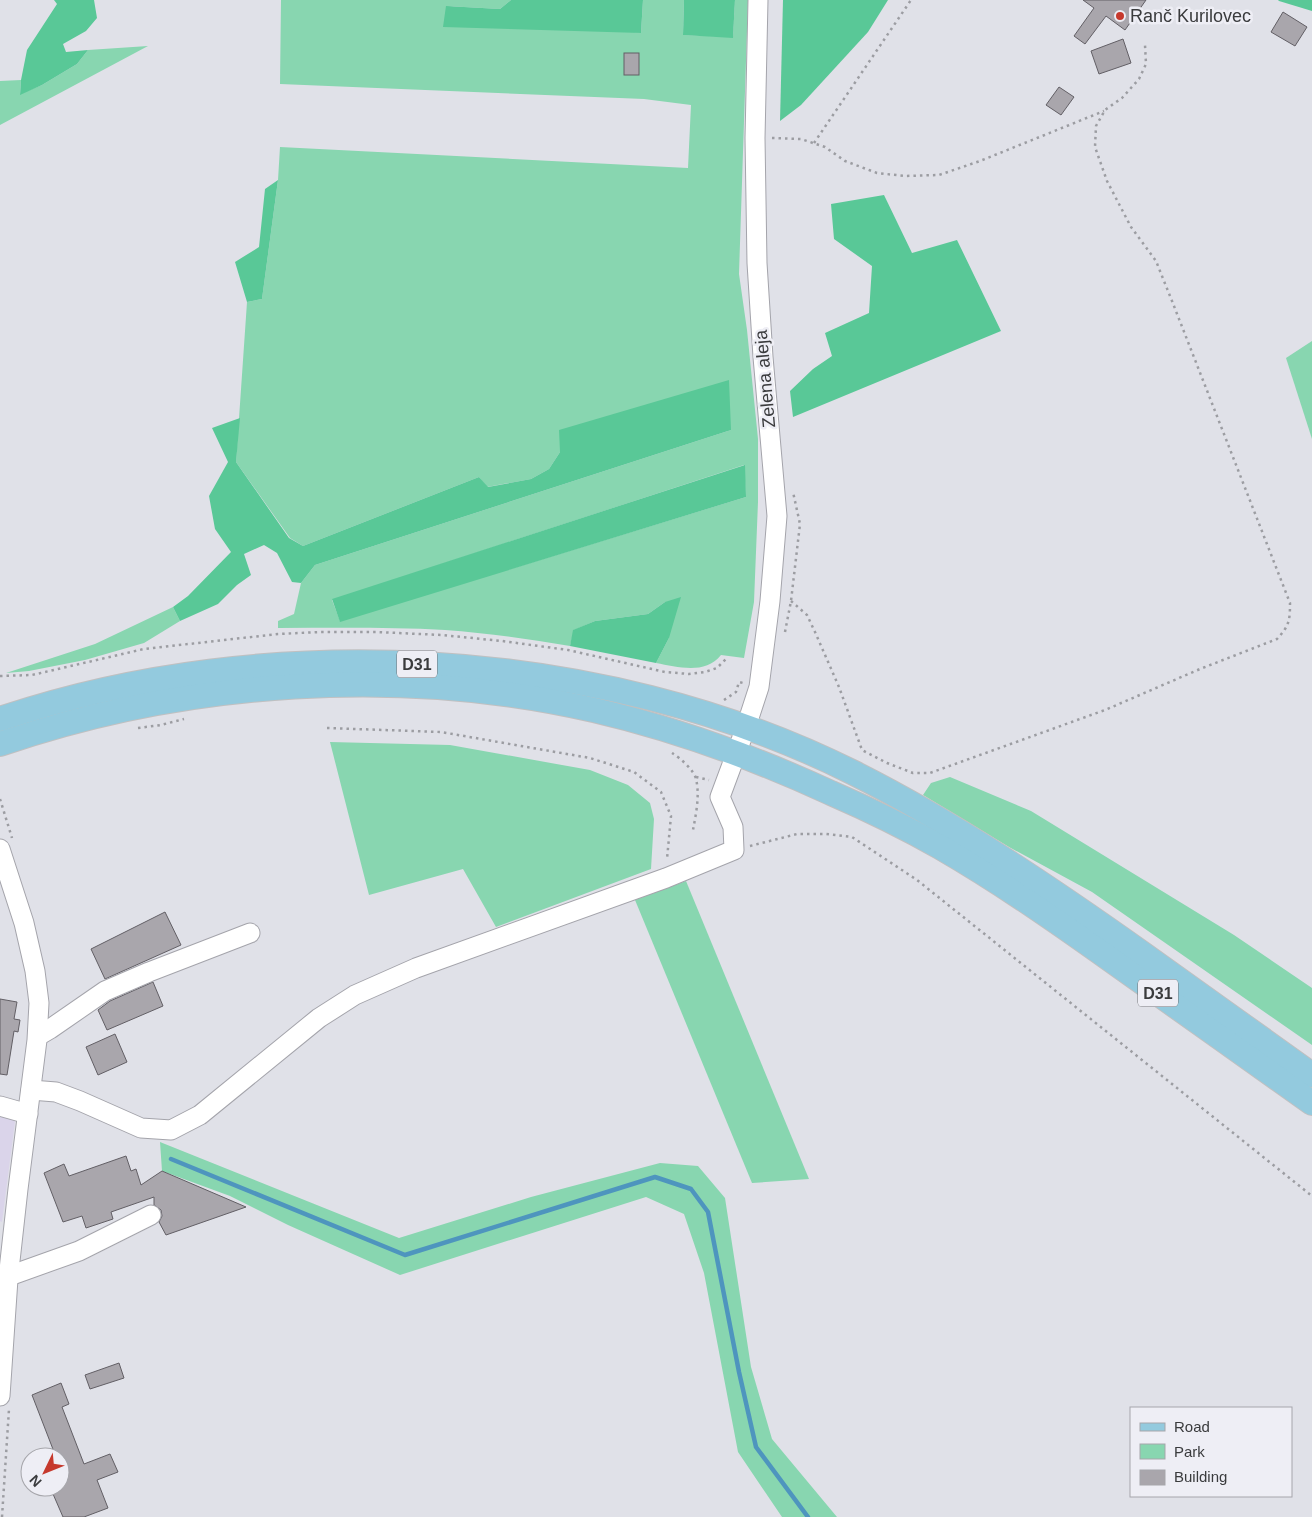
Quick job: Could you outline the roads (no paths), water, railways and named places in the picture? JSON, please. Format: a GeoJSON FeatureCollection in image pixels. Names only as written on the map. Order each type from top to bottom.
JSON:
{"type":"FeatureCollection","features":[{"type":"Feature","properties":{"kind":"main road","name":"D31"},"geometry":{"type":"LineString","coordinates":[[0,719],[91,692],[161,679],[236,668],[343,662],[419,664],[489,669],[643,695],[746,727],[811,752],[854,772],[966,836],[1014,866],[1098,922],[1312,1075]]}},
{"type":"Feature","properties":{"kind":"main road","name":"D31"},"geometry":{"type":"LineString","coordinates":[[0,744],[34,732],[101,714],[168,701],[237,691],[282,687],[342,685],[425,687],[486,692],[594,710],[638,722],[736,753],[798,778],[897,823],[1003,886],[1312,1103]]}},
{"type":"Feature","properties":{"kind":"street","name":"Zelena aleja"},"geometry":{"type":"LineString","coordinates":[[31,1090],[56,1092],[141,1128],[171,1130],[200,1115],[319,1018],[355,995],[416,968],[666,878],[734,850],[733,827],[720,797],[746,727],[758,686],[770,601],[777,516],[762,357],[757,263],[758,0]]}},
{"type":"Feature","properties":{"kind":"street"},"geometry":{"type":"LineString","coordinates":[[0,848],[24,922],[35,971],[39,1003],[38,1036],[28,1114],[7,1217],[9,1276],[0,1396]]}},
{"type":"Feature","properties":{"kind":"street"},"geometry":{"type":"LineString","coordinates":[[38,1036],[105,991],[149,972],[250,934]]}},
{"type":"Feature","properties":{"kind":"street"},"geometry":{"type":"LineString","coordinates":[[0,1106],[28,1114]]}},
{"type":"Feature","properties":{"kind":"street"},"geometry":{"type":"LineString","coordinates":[[9,1276],[79,1251],[151,1215]]}},
{"type":"Feature","properties":{"kind":"waterway"},"geometry":{"type":"LineString","coordinates":[[171,1159],[405,1255],[655,1177],[691,1189],[708,1212],[739,1372],[756,1447],[808,1517]]}},
{"type":"Feature","properties":{"kind":"place","name":"Ranč Kurilovec"},"geometry":{"type":"Point","coordinates":[1120,16]}}]}
